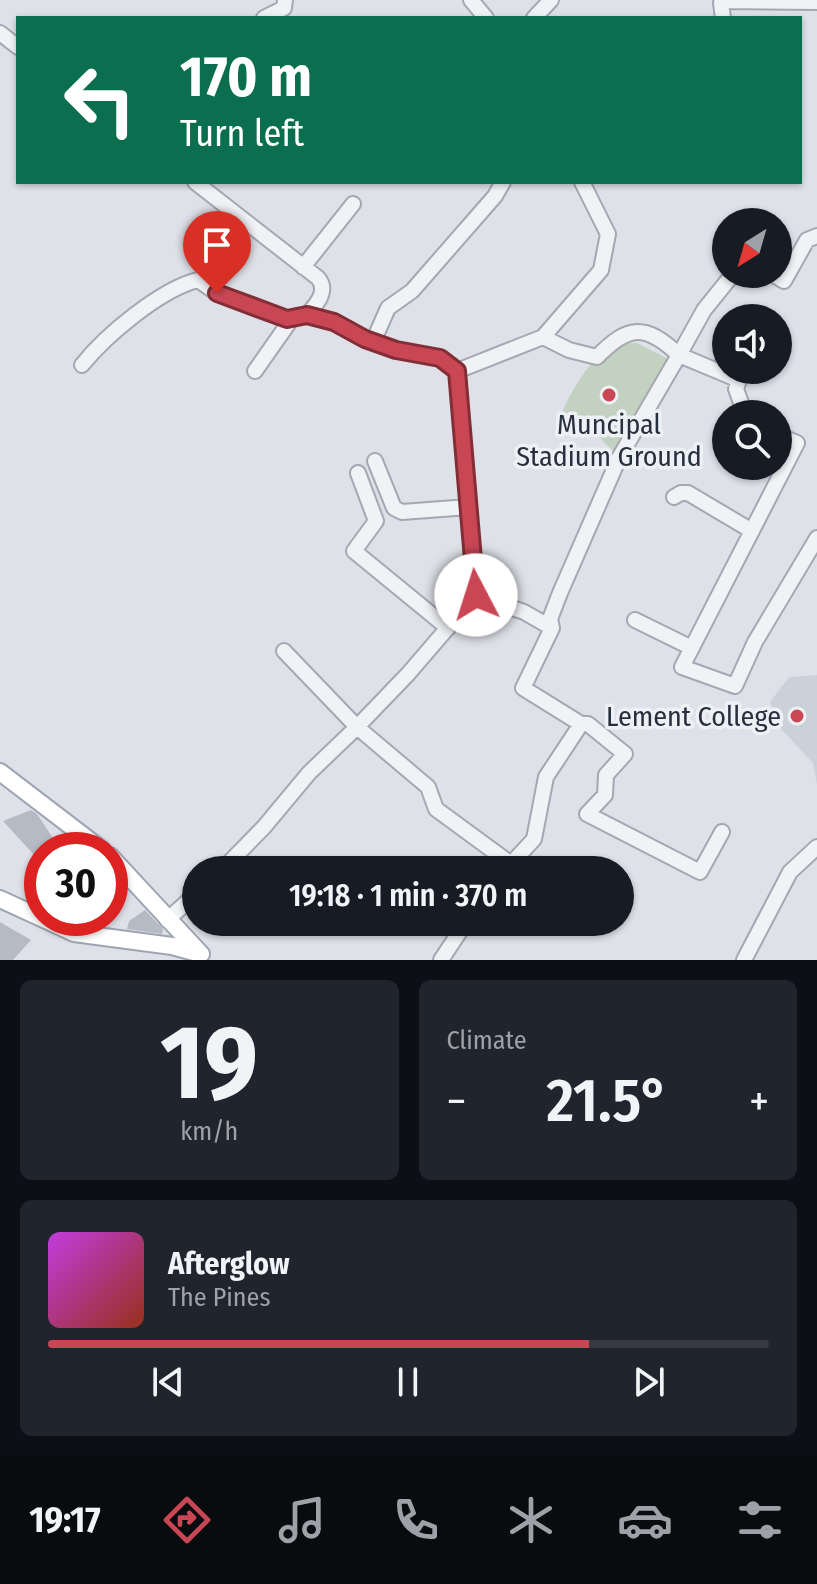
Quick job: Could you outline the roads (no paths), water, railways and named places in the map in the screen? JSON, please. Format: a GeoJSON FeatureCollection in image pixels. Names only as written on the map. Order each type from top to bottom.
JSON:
{"type":"FeatureCollection","features":[{"type":"Feature","properties":{"kind":"main road"},"geometry":{"type":"LineString","coordinates":[[0,772],[78,832]]}},
{"type":"Feature","properties":{"kind":"main road"},"geometry":{"type":"LineString","coordinates":[[128,876],[205,957]]}},
{"type":"Feature","properties":{"kind":"main road"},"geometry":{"type":"LineString","coordinates":[[0,899],[74,933],[172,946],[205,957]]}},
{"type":"Feature","properties":{"kind":"street"},"geometry":{"type":"LineString","coordinates":[[268,16],[284,8],[285,0]]}},
{"type":"Feature","properties":{"kind":"street"},"geometry":{"type":"LineString","coordinates":[[471,0],[484,16]]}},
{"type":"Feature","properties":{"kind":"street"},"geometry":{"type":"LineString","coordinates":[[536,16],[551,0]]}},
{"type":"Feature","properties":{"kind":"street"},"geometry":{"type":"LineString","coordinates":[[723,7],[815,6]]}},
{"type":"Feature","properties":{"kind":"street"},"geometry":{"type":"LineString","coordinates":[[0,33],[16,45]]}},
{"type":"Feature","properties":{"kind":"street"},"geometry":{"type":"LineString","coordinates":[[198,184],[318,278],[323,289],[316,305],[307,315]]}},
{"type":"Feature","properties":{"kind":"street"},"geometry":{"type":"LineString","coordinates":[[457,371],[543,337],[601,270],[608,234],[583,184]]}},
{"type":"Feature","properties":{"kind":"street"},"geometry":{"type":"LineString","coordinates":[[373,342],[388,308],[412,291],[492,189]]}},
{"type":"Feature","properties":{"kind":"street"},"geometry":{"type":"LineString","coordinates":[[303,267],[353,204]]}},
{"type":"Feature","properties":{"kind":"street"},"geometry":{"type":"LineString","coordinates":[[792,267],[807,240],[817,236]]}},
{"type":"Feature","properties":{"kind":"street"},"geometry":{"type":"LineString","coordinates":[[82,365],[96,347],[136,315],[184,283],[198,280],[217,293],[287,319],[307,315],[334,322],[396,350],[440,358],[457,371],[476,595],[236,856]]}},
{"type":"Feature","properties":{"kind":"street"},"geometry":{"type":"LineString","coordinates":[[722,288],[704,310],[619,458],[560,593],[550,619],[552,628],[523,688],[581,724],[588,724],[625,754],[606,775],[605,795],[587,814],[700,872],[722,832]]}},
{"type":"Feature","properties":{"kind":"street"},"geometry":{"type":"LineString","coordinates":[[255,371],[288,324],[287,319]]}},
{"type":"Feature","properties":{"kind":"street"},"geometry":{"type":"LineString","coordinates":[[543,337],[569,350],[597,357],[618,336],[637,332],[663,340],[679,355],[739,380],[736,389],[740,400]]}},
{"type":"Feature","properties":{"kind":"street"},"geometry":{"type":"LineString","coordinates":[[375,461],[394,508],[402,512],[468,507]]}},
{"type":"Feature","properties":{"kind":"street"},"geometry":{"type":"LineString","coordinates":[[358,473],[376,521],[354,551],[448,628]]}},
{"type":"Feature","properties":{"kind":"street"},"geometry":{"type":"LineString","coordinates":[[778,480],[682,667],[735,686],[755,642],[817,538]]}},
{"type":"Feature","properties":{"kind":"street"},"geometry":{"type":"LineString","coordinates":[[674,497],[688,493],[752,531]]}},
{"type":"Feature","properties":{"kind":"street"},"geometry":{"type":"LineString","coordinates":[[476,595],[524,612],[552,628]]}},
{"type":"Feature","properties":{"kind":"street"},"geometry":{"type":"LineString","coordinates":[[635,620],[692,648]]}},
{"type":"Feature","properties":{"kind":"street"},"geometry":{"type":"LineString","coordinates":[[284,651],[357,727],[428,787],[436,809],[495,856]]}},
{"type":"Feature","properties":{"kind":"street"},"geometry":{"type":"LineString","coordinates":[[519,856],[534,839],[546,777],[581,724]]}},
{"type":"Feature","properties":{"kind":"street"},"geometry":{"type":"LineString","coordinates":[[744,960],[790,872],[817,847]]}},
{"type":"Feature","properties":{"kind":"street"},"geometry":{"type":"LineString","coordinates":[[167,920],[182,907]]}},
{"type":"Feature","properties":{"kind":"street"},"geometry":{"type":"LineString","coordinates":[[441,960],[457,936]]}},
{"type":"Feature","properties":{"kind":"place","name":"Muncipal Stadium Ground"},"geometry":{"type":"Point","coordinates":[609,395]}},
{"type":"Feature","properties":{"kind":"place","name":"Lement College"},"geometry":{"type":"Point","coordinates":[797,716]}}]}
